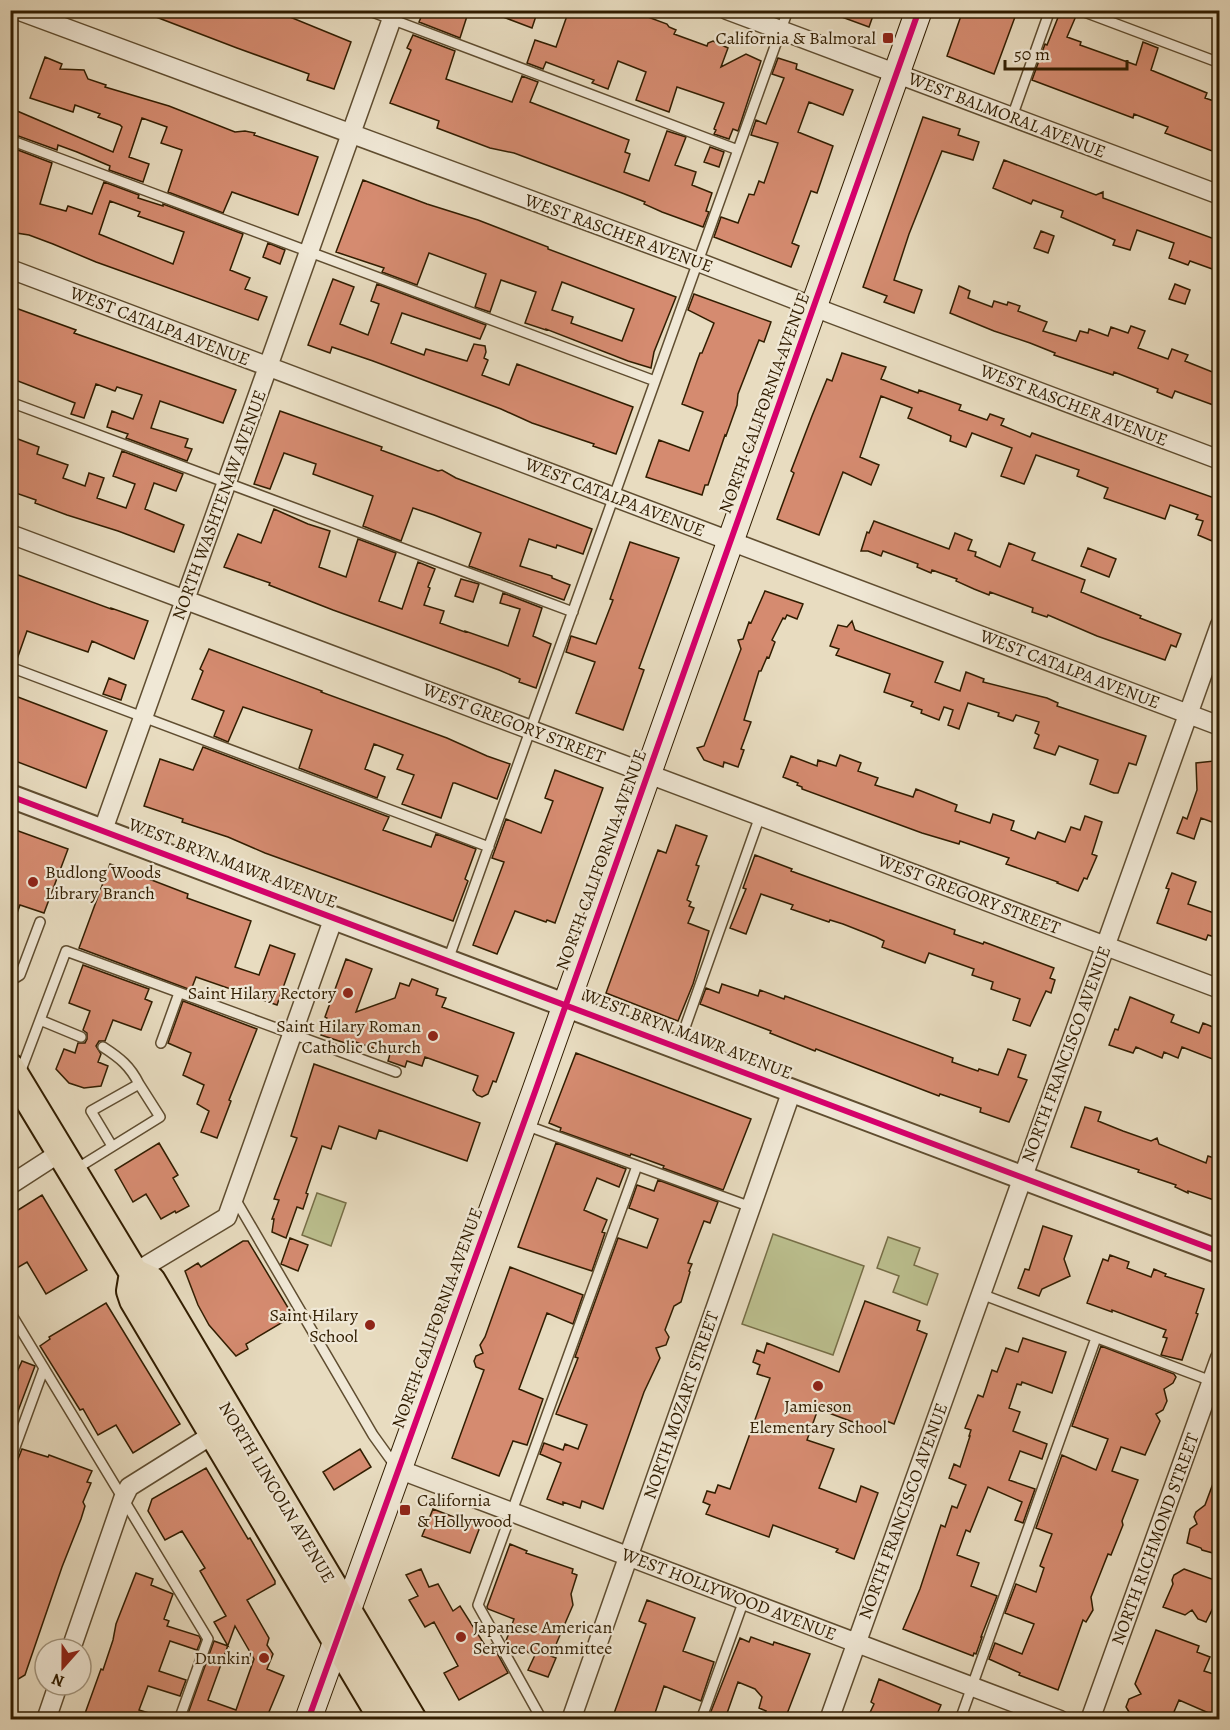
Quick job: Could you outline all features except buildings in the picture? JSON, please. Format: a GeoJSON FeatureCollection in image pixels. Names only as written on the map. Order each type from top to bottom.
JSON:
{"type":"FeatureCollection","features":[{"type":"Feature","properties":{"kind":"main road","name":"NORTH CALIFORNIA AVENUE"},"geometry":{"type":"LineString","coordinates":[[308,1719],[523,1125],[919,10]]}},
{"type":"Feature","properties":{"kind":"main road","name":"NORTH LINCOLN AVENUE"},"geometry":{"type":"LineString","coordinates":[[14,1074],[134,1273],[151,1281],[224,1427],[337,1639],[384,1719]]}},
{"type":"Feature","properties":{"kind":"main road","name":"NORTH LINCOLN AVENUE"},"geometry":{"type":"LineString","coordinates":[[224,1427],[348,1609],[412,1719]]}},
{"type":"Feature","properties":{"kind":"street","name":"WEST RASCHER AVENUE"},"geometry":{"type":"LineString","coordinates":[[17,10],[698,262],[1220,460]]}},
{"type":"Feature","properties":{"kind":"street","name":"WEST BALMORAL AVENUE"},"geometry":{"type":"LineString","coordinates":[[727,10],[1220,195]]}},
{"type":"Feature","properties":{"kind":"street","name":"NORTH WASHTENAW AVENUE"},"geometry":{"type":"LineString","coordinates":[[103,830],[393,15]]}},
{"type":"Feature","properties":{"kind":"street","name":"WEST CATALPA AVENUE"},"geometry":{"type":"LineString","coordinates":[[10,269],[1220,726]]}},
{"type":"Feature","properties":{"kind":"street","name":"WEST GREGORY STREET"},"geometry":{"type":"LineString","coordinates":[[10,534],[1220,989]]}},
{"type":"Feature","properties":{"kind":"street","name":"NORTH FRANCISCO AVENUE"},"geometry":{"type":"LineString","coordinates":[[829,1719],[1220,625]]}},
{"type":"Feature","properties":{"kind":"street","name":"WEST BRYN MAWR AVENUE"},"geometry":{"type":"LineString","coordinates":[[10,796],[1220,1252]]}},
{"type":"Feature","properties":{"kind":"street"},"geometry":{"type":"LineString","coordinates":[[134,1273],[227,1217],[334,917]]}},
{"type":"Feature","properties":{"kind":"street","name":"NORTH MOZART STREET"},"geometry":{"type":"LineString","coordinates":[[571,1719],[792,1090]]}},
{"type":"Feature","properties":{"kind":"street"},"geometry":{"type":"LineString","coordinates":[[10,1185],[67,1161]]}},
{"type":"Feature","properties":{"kind":"street","name":"NORTH RICHMOND STREET"},"geometry":{"type":"LineString","coordinates":[[1090,1719],[1215,1383],[1220,1358]]}},
{"type":"Feature","properties":{"kind":"street"},"geometry":{"type":"LineString","coordinates":[[74,1637],[129,1487],[224,1427]]}},
{"type":"Feature","properties":{"kind":"street","name":"WEST HOLLYWOOD AVENUE"},"geometry":{"type":"LineString","coordinates":[[398,1469],[1060,1719]]}},
{"type":"Feature","properties":{"kind":"street"},"geometry":{"type":"LineString","coordinates":[[46,1719],[54,1697]]}},
{"type":"Feature","properties":{"kind":"lane"},"geometry":{"type":"LineString","coordinates":[[368,10],[393,15],[738,150]]}},
{"type":"Feature","properties":{"kind":"lane"},"geometry":{"type":"LineString","coordinates":[[448,960],[788,10]]}},
{"type":"Feature","properties":{"kind":"lane"},"geometry":{"type":"LineString","coordinates":[[1012,117],[1050,10]]}},
{"type":"Feature","properties":{"kind":"lane"},"geometry":{"type":"LineString","coordinates":[[1078,10],[1220,63]]}},
{"type":"Feature","properties":{"kind":"lane"},"geometry":{"type":"LineString","coordinates":[[10,140],[656,381]]}},
{"type":"Feature","properties":{"kind":"lane"},"geometry":{"type":"LineString","coordinates":[[10,402],[573,612]]}},
{"type":"Feature","properties":{"kind":"lane"},"geometry":{"type":"LineString","coordinates":[[10,667],[489,847]]}},
{"type":"Feature","properties":{"kind":"lane"},"geometry":{"type":"LineString","coordinates":[[678,1047],[760,816]]}},
{"type":"Feature","properties":{"kind":"lane"},"geometry":{"type":"LineString","coordinates":[[10,981],[20,975],[40,922]]}},
{"type":"Feature","properties":{"kind":"lane"},"geometry":{"type":"LineString","coordinates":[[14,1074],[40,1020],[66,951],[396,1072]]}},
{"type":"Feature","properties":{"kind":"lane"},"geometry":{"type":"LineString","coordinates":[[161,1043],[179,993]]}},
{"type":"Feature","properties":{"kind":"lane"},"geometry":{"type":"LineString","coordinates":[[40,1020],[81,1037]]}},
{"type":"Feature","properties":{"kind":"lane"},"geometry":{"type":"LineString","coordinates":[[67,1161],[112,1146],[160,1117],[132,1069],[122,1059],[103,1047]]}},
{"type":"Feature","properties":{"kind":"lane"},"geometry":{"type":"LineString","coordinates":[[112,1146],[91,1112],[139,1084]]}},
{"type":"Feature","properties":{"kind":"lane"},"geometry":{"type":"LineString","coordinates":[[523,1125],[751,1207]]}},
{"type":"Feature","properties":{"kind":"lane"},"geometry":{"type":"LineString","coordinates":[[542,1719],[478,1605],[637,1166]]}},
{"type":"Feature","properties":{"kind":"lane"},"geometry":{"type":"LineString","coordinates":[[234,1197],[373,1435],[398,1469]]}},
{"type":"Feature","properties":{"kind":"lane"},"geometry":{"type":"LineString","coordinates":[[981,1294],[1215,1383]]}},
{"type":"Feature","properties":{"kind":"lane"},"geometry":{"type":"LineString","coordinates":[[10,1312],[208,1639],[179,1719]]}},
{"type":"Feature","properties":{"kind":"lane"},"geometry":{"type":"LineString","coordinates":[[960,1719],[1096,1338]]}},
{"type":"Feature","properties":{"kind":"lane"},"geometry":{"type":"LineString","coordinates":[[10,1461],[44,1368]]}},
{"type":"Feature","properties":{"kind":"lane"},"geometry":{"type":"LineString","coordinates":[[701,1719],[744,1600]]}},
{"type":"Feature","properties":{"kind":"path"},"geometry":{"type":"LineString","coordinates":[[10,916],[10,921]]}},
{"type":"Feature","properties":{"kind":"green space"},"geometry":{"type":"Polygon","coordinates":[[[317,1193],[346,1203],[331,1246],[302,1235],[317,1193]]]}},
{"type":"Feature","properties":{"kind":"green space"},"geometry":{"type":"Polygon","coordinates":[[[773,1234],[864,1266],[833,1355],[742,1324],[773,1234]]]}},
{"type":"Feature","properties":{"kind":"green space"},"geometry":{"type":"Polygon","coordinates":[[[888,1237],[920,1248],[914,1265],[938,1274],[927,1305],[893,1292],[899,1276],[877,1268],[888,1237]]]}},
{"type":"Feature","properties":{"kind":"cycle path"},"geometry":{"type":"LineString","coordinates":[[308,1720],[536,1089],[919,10]]}},
{"type":"Feature","properties":{"kind":"cycle path"},"geometry":{"type":"LineString","coordinates":[[10,796],[1220,1252]]}},
{"type":"Feature","properties":{"kind":"place","name":"California & Balmoral"},"geometry":{"type":"Point","coordinates":[888,38]}},
{"type":"Feature","properties":{"kind":"place","name":"Budlong Woods Library Branch"},"geometry":{"type":"Point","coordinates":[33,882]}},
{"type":"Feature","properties":{"kind":"place","name":"Saint Hilary Rectory"},"geometry":{"type":"Point","coordinates":[348,993]}},
{"type":"Feature","properties":{"kind":"place","name":"Saint Hilary Roman Catholic Church"},"geometry":{"type":"Point","coordinates":[433,1036]}},
{"type":"Feature","properties":{"kind":"place","name":"Saint Hilary School"},"geometry":{"type":"Point","coordinates":[370,1325]}},
{"type":"Feature","properties":{"kind":"place","name":"Jamieson Elementary School"},"geometry":{"type":"Point","coordinates":[818,1386]}},
{"type":"Feature","properties":{"kind":"place","name":"California & Hollywood"},"geometry":{"type":"Point","coordinates":[405,1510]}},
{"type":"Feature","properties":{"kind":"place","name":"Japanese American Service Committee"},"geometry":{"type":"Point","coordinates":[461,1637]}},
{"type":"Feature","properties":{"kind":"place","name":"Dunkin'"},"geometry":{"type":"Point","coordinates":[264,1658]}}]}
